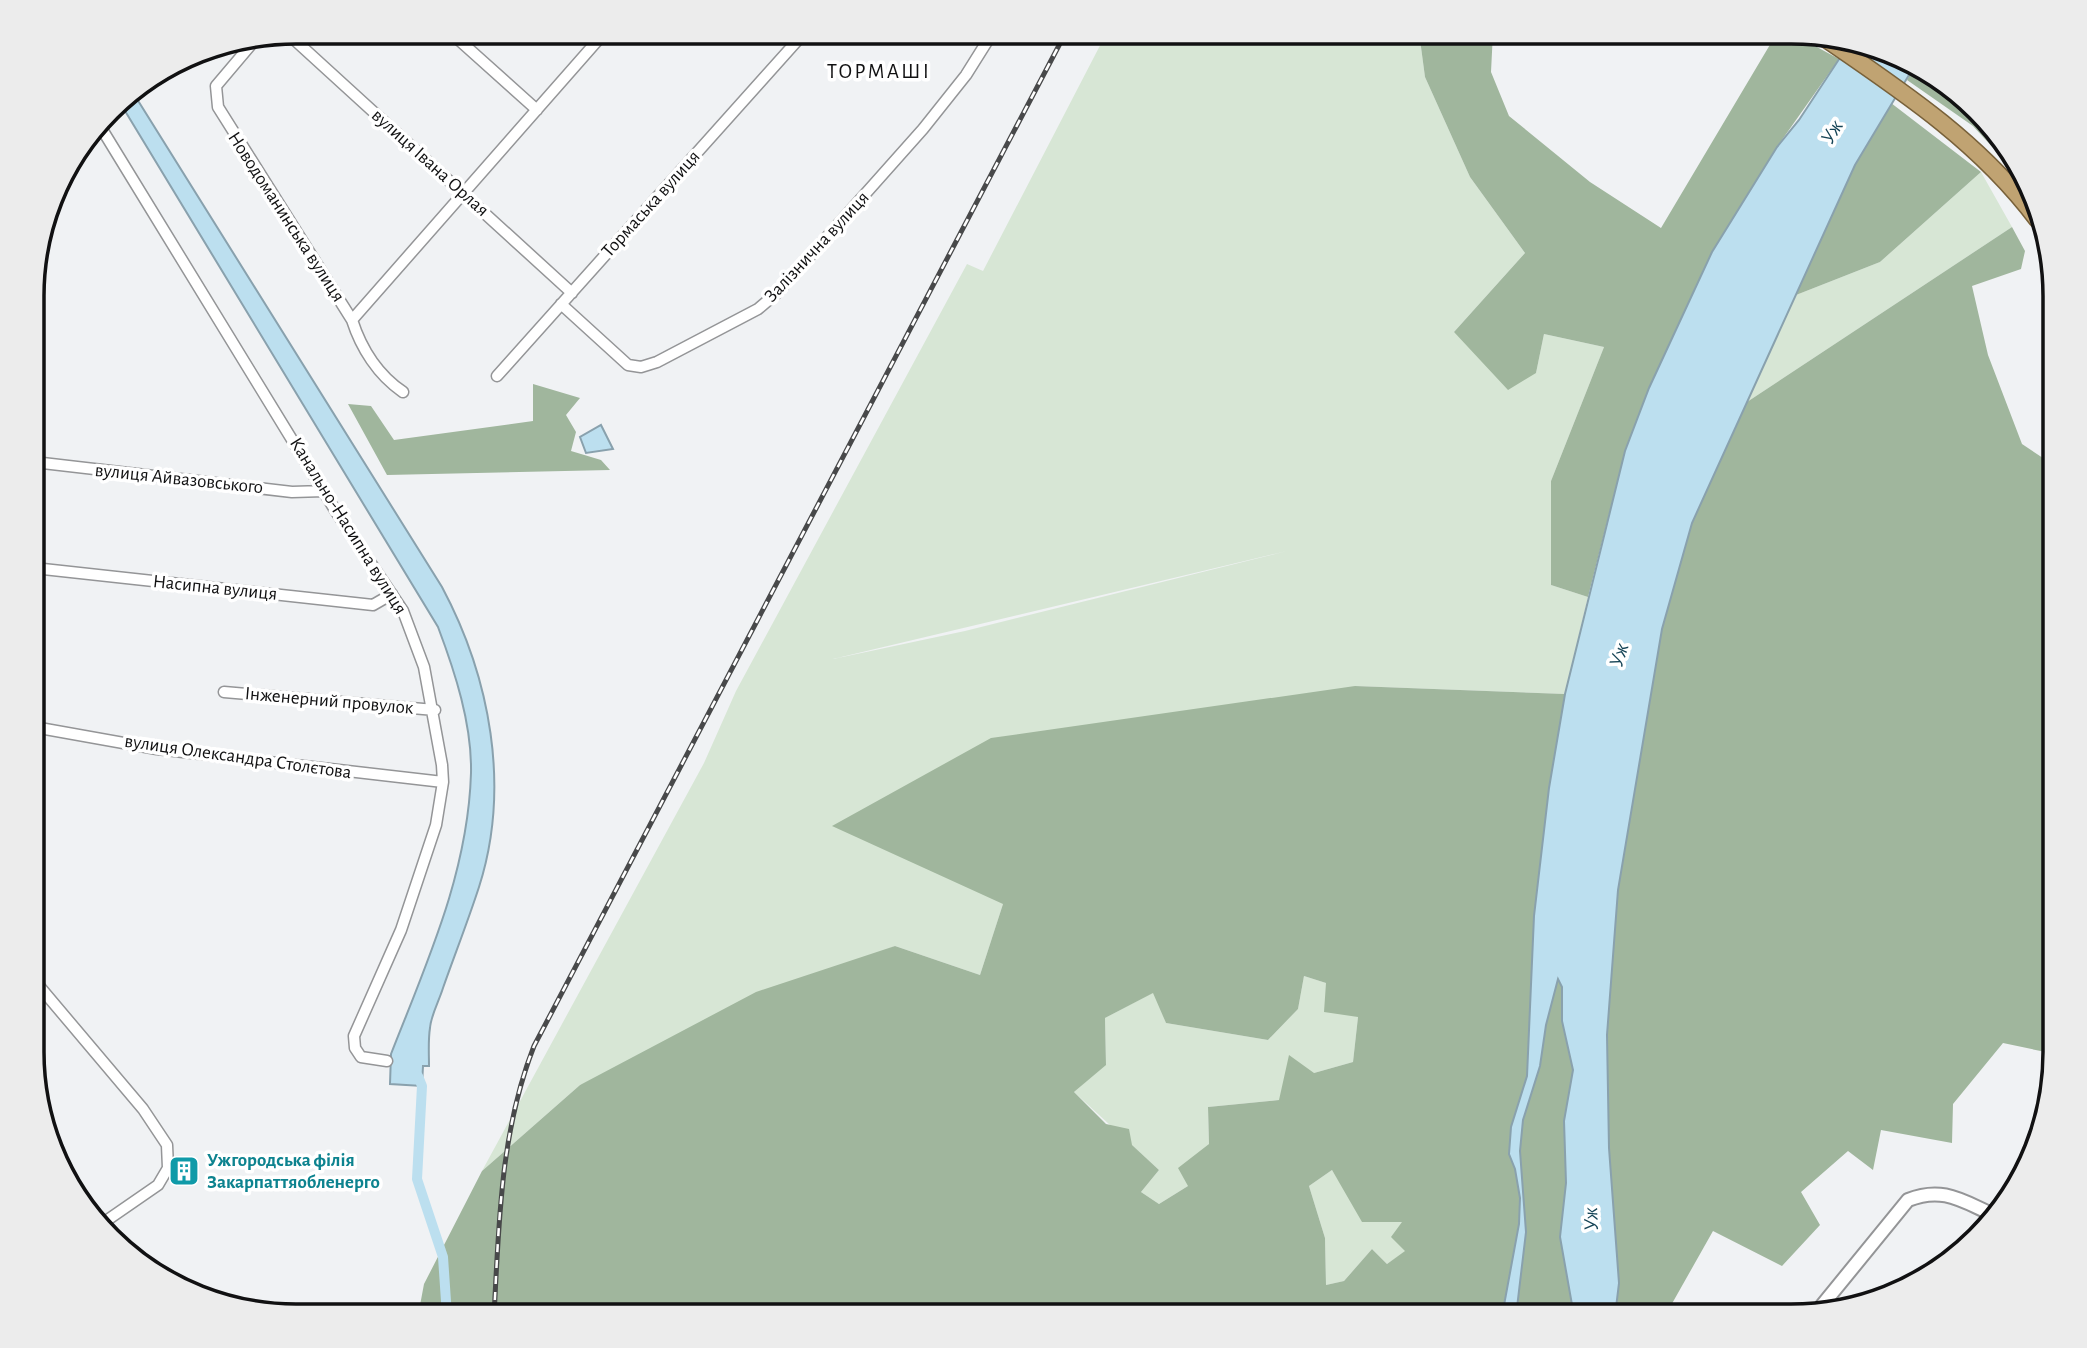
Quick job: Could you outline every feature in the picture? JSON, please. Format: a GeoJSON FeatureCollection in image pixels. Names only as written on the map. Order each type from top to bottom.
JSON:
{"type":"FeatureCollection","features":[{"type":"Feature","properties":{"kind":"highway"},"geometry":{"type":"LineString","coordinates":[[1840,49],[1934,115],[1978,150],[2027,208]]}},
{"type":"Feature","properties":{"kind":"street","name":"вулиця Івана Орлая"},"geometry":{"type":"LineString","coordinates":[[299,44],[572,293]]}},
{"type":"Feature","properties":{"kind":"street"},"geometry":{"type":"LineString","coordinates":[[463,44],[537,110]]}},
{"type":"Feature","properties":{"kind":"street"},"geometry":{"type":"LineString","coordinates":[[352,320],[595,44]]}},
{"type":"Feature","properties":{"kind":"street","name":"Тормаська вулиця"},"geometry":{"type":"LineString","coordinates":[[497,376],[793,44]]}},
{"type":"Feature","properties":{"kind":"street","name":"Залізнична вулиця"},"geometry":{"type":"LineString","coordinates":[[561,304],[628,365],[641,367],[657,362],[758,309],[778,292],[923,129],[972,66],[985,44]]}},
{"type":"Feature","properties":{"kind":"street","name":"Новодоманинська вулиця"},"geometry":{"type":"LineString","coordinates":[[247,49],[216,86],[218,107],[352,320],[367,354],[390,383],[403,392]]}},
{"type":"Feature","properties":{"kind":"street","name":"Канально-Насипна вулиця"},"geometry":{"type":"LineString","coordinates":[[104,132],[324,491],[412,628],[435,710],[443,782],[436,825],[421,877],[354,1036],[355,1048],[361,1057],[387,1061]]}},
{"type":"Feature","properties":{"kind":"street","name":"вулиця Айвазовського"},"geometry":{"type":"LineString","coordinates":[[44,463],[292,492],[324,491]]}},
{"type":"Feature","properties":{"kind":"street","name":"Насипна вулиця"},"geometry":{"type":"LineString","coordinates":[[44,569],[373,606],[392,594]]}},
{"type":"Feature","properties":{"kind":"street","name":"Інженерний провулок"},"geometry":{"type":"LineString","coordinates":[[224,692],[435,710]]}},
{"type":"Feature","properties":{"kind":"street","name":"вулиця Олександра Столєтова"},"geometry":{"type":"LineString","coordinates":[[44,729],[157,749],[443,782]]}},
{"type":"Feature","properties":{"kind":"street"},"geometry":{"type":"LineString","coordinates":[[44,991],[82,1033],[167,1145],[168,1168],[153,1189],[108,1220]]}},
{"type":"Feature","properties":{"kind":"street"},"geometry":{"type":"LineString","coordinates":[[1825,1302],[1908,1200],[1928,1192],[1946,1194],[1986,1212]]}},
{"type":"Feature","properties":{"kind":"green space"},"geometry":{"type":"Polygon","coordinates":[[[1101,44],[1421,44],[1425,77],[1470,177],[1525,253],[1454,332],[1536,373],[1544,334],[1604,347],[1551,481],[1551,585],[1588,597],[1565,694],[1355,686],[1003,904],[980,975],[895,946],[580,1085],[482,1171],[704,763],[736,691],[967,264],[983,271],[1101,44]],[[1287,551],[833,659],[965,631],[1287,551]]]}},
{"type":"Feature","properties":{"kind":"green space"},"geometry":{"type":"Polygon","coordinates":[[[1421,44],[1492,44],[1491,72],[1509,116],[1590,182],[1661,228],[1770,44],[1812,45],[1839,59],[1777,147],[1713,252],[1649,388],[1625,451],[1588,597],[1551,585],[1551,481],[1604,347],[1544,334],[1536,373],[1508,390],[1454,332],[1525,253],[1470,177],[1425,77],[1421,44]]]}},
{"type":"Feature","properties":{"kind":"green space"},"geometry":{"type":"Polygon","coordinates":[[[1910,74],[1945,96],[1981,130],[2002,157],[1973,126],[1907,80],[1910,74]]]}},
{"type":"Feature","properties":{"kind":"green space"},"geometry":{"type":"Polygon","coordinates":[[[1891,103],[1981,172],[1880,262],[1796,295],[1855,165],[1891,103]]]}},
{"type":"Feature","properties":{"kind":"green space"},"geometry":{"type":"Polygon","coordinates":[[[1981,172],[2012,227],[1747,402],[1796,295],[1880,262],[1981,172]]]}},
{"type":"Feature","properties":{"kind":"green space"},"geometry":{"type":"Polygon","coordinates":[[[2012,227],[2025,251],[2021,269],[1972,286],[1988,355],[2022,444],[2043,458],[2043,1051],[2003,1043],[1953,1104],[1952,1143],[1881,1130],[1873,1170],[1848,1151],[1801,1192],[1820,1225],[1782,1266],[1713,1231],[1672,1304],[1616,1304],[1619,1282],[1609,1148],[1607,1035],[1618,890],[1662,629],[1692,523],[1747,402],[2012,227]]]}},
{"type":"Feature","properties":{"kind":"green space"},"geometry":{"type":"Polygon","coordinates":[[[533,384],[580,398],[566,415],[576,432],[571,451],[601,460],[610,470],[387,475],[348,404],[371,406],[394,440],[533,421],[533,384]]]}},
{"type":"Feature","properties":{"kind":"green space"},"geometry":{"type":"Polygon","coordinates":[[[1355,686],[1565,694],[1549,788],[1534,916],[1527,1076],[1511,1127],[1509,1154],[1515,1169],[1520,1198],[1519,1224],[1504,1304],[420,1304],[424,1284],[482,1171],[580,1085],[756,992],[895,946],[980,975],[1003,904],[832,826],[991,738],[1355,686]],[[1304,976],[1298,1009],[1268,1040],[1166,1023],[1153,993],[1105,1018],[1106,1065],[1074,1092],[1106,1124],[1129,1129],[1132,1145],[1159,1170],[1141,1192],[1159,1204],[1188,1186],[1178,1168],[1209,1144],[1208,1107],[1279,1100],[1289,1055],[1314,1073],[1353,1062],[1358,1017],[1324,1012],[1326,983],[1304,976]],[[1332,1170],[1309,1186],[1325,1238],[1326,1285],[1344,1281],[1372,1249],[1387,1264],[1405,1251],[1391,1237],[1402,1222],[1362,1222],[1332,1170]]]}},
{"type":"Feature","properties":{"kind":"green space"},"geometry":{"type":"Polygon","coordinates":[[[1304,976],[1326,983],[1358,1017],[1353,1062],[1314,1073],[1280,1100],[1208,1107],[1209,1144],[1188,1186],[1159,1204],[1141,1192],[1159,1170],[1074,1092],[1106,1064],[1105,1018],[1154,992],[1166,1023],[1268,1040],[1298,1009],[1304,976]]]}},
{"type":"Feature","properties":{"kind":"green space"},"geometry":{"type":"Polygon","coordinates":[[[1558,978],[1562,987],[1562,1021],[1573,1070],[1564,1121],[1566,1183],[1560,1237],[1572,1304],[1517,1304],[1526,1232],[1520,1151],[1523,1120],[1540,1066],[1546,1025],[1558,978]]]}},
{"type":"Feature","properties":{"kind":"green space"},"geometry":{"type":"Polygon","coordinates":[[[1332,1170],[1347,1194],[1402,1222],[1406,1251],[1387,1264],[1372,1249],[1344,1281],[1326,1285],[1325,1238],[1309,1186],[1332,1170]]]}},
{"type":"Feature","properties":{"kind":"water","name":"Уж"},"geometry":{"type":"Polygon","coordinates":[[[1845,50],[1872,57],[1910,74],[1855,165],[1692,523],[1662,629],[1618,890],[1607,1035],[1609,1148],[1619,1283],[1616,1304],[1572,1304],[1560,1237],[1566,1183],[1564,1121],[1573,1070],[1562,1021],[1562,987],[1558,979],[1546,1025],[1540,1066],[1523,1120],[1520,1151],[1526,1232],[1517,1304],[1504,1304],[1519,1224],[1520,1198],[1515,1169],[1509,1154],[1511,1127],[1527,1076],[1534,916],[1549,788],[1565,694],[1625,451],[1649,388],[1712,252],[1777,147],[1799,120],[1845,50]]]}},
{"type":"Feature","properties":{"kind":"water"},"geometry":{"type":"Polygon","coordinates":[[[137,100],[442,587],[473,658],[483,695],[494,772],[489,849],[479,887],[432,1018],[429,1066],[423,1066],[422,1086],[390,1084],[391,1054],[431,951],[454,882],[468,810],[471,773],[469,736],[456,680],[438,627],[125,111],[137,100]]]}},
{"type":"Feature","properties":{"kind":"water"},"geometry":{"type":"Polygon","coordinates":[[[601,425],[613,449],[586,453],[580,437],[601,425]]]}},
{"type":"Feature","properties":{"kind":"waterway"},"geometry":{"type":"LineString","coordinates":[[418,1076],[422,1086],[417,1179],[443,1257],[446,1304]]}},
{"type":"Feature","properties":{"kind":"railway"},"geometry":{"type":"LineString","coordinates":[[495,1304],[500,1213],[508,1145],[514,1112],[534,1046],[1060,44]]}},
{"type":"Feature","properties":{"kind":"place","name":"Ужгородська філія Закарпаттяобленерго"},"geometry":{"type":"Point","coordinates":[184,1171]}},
{"type":"Feature","properties":{"kind":"district","name":"ТОРМАШІ"},"geometry":{"type":"Point","coordinates":[879,71]}}]}
